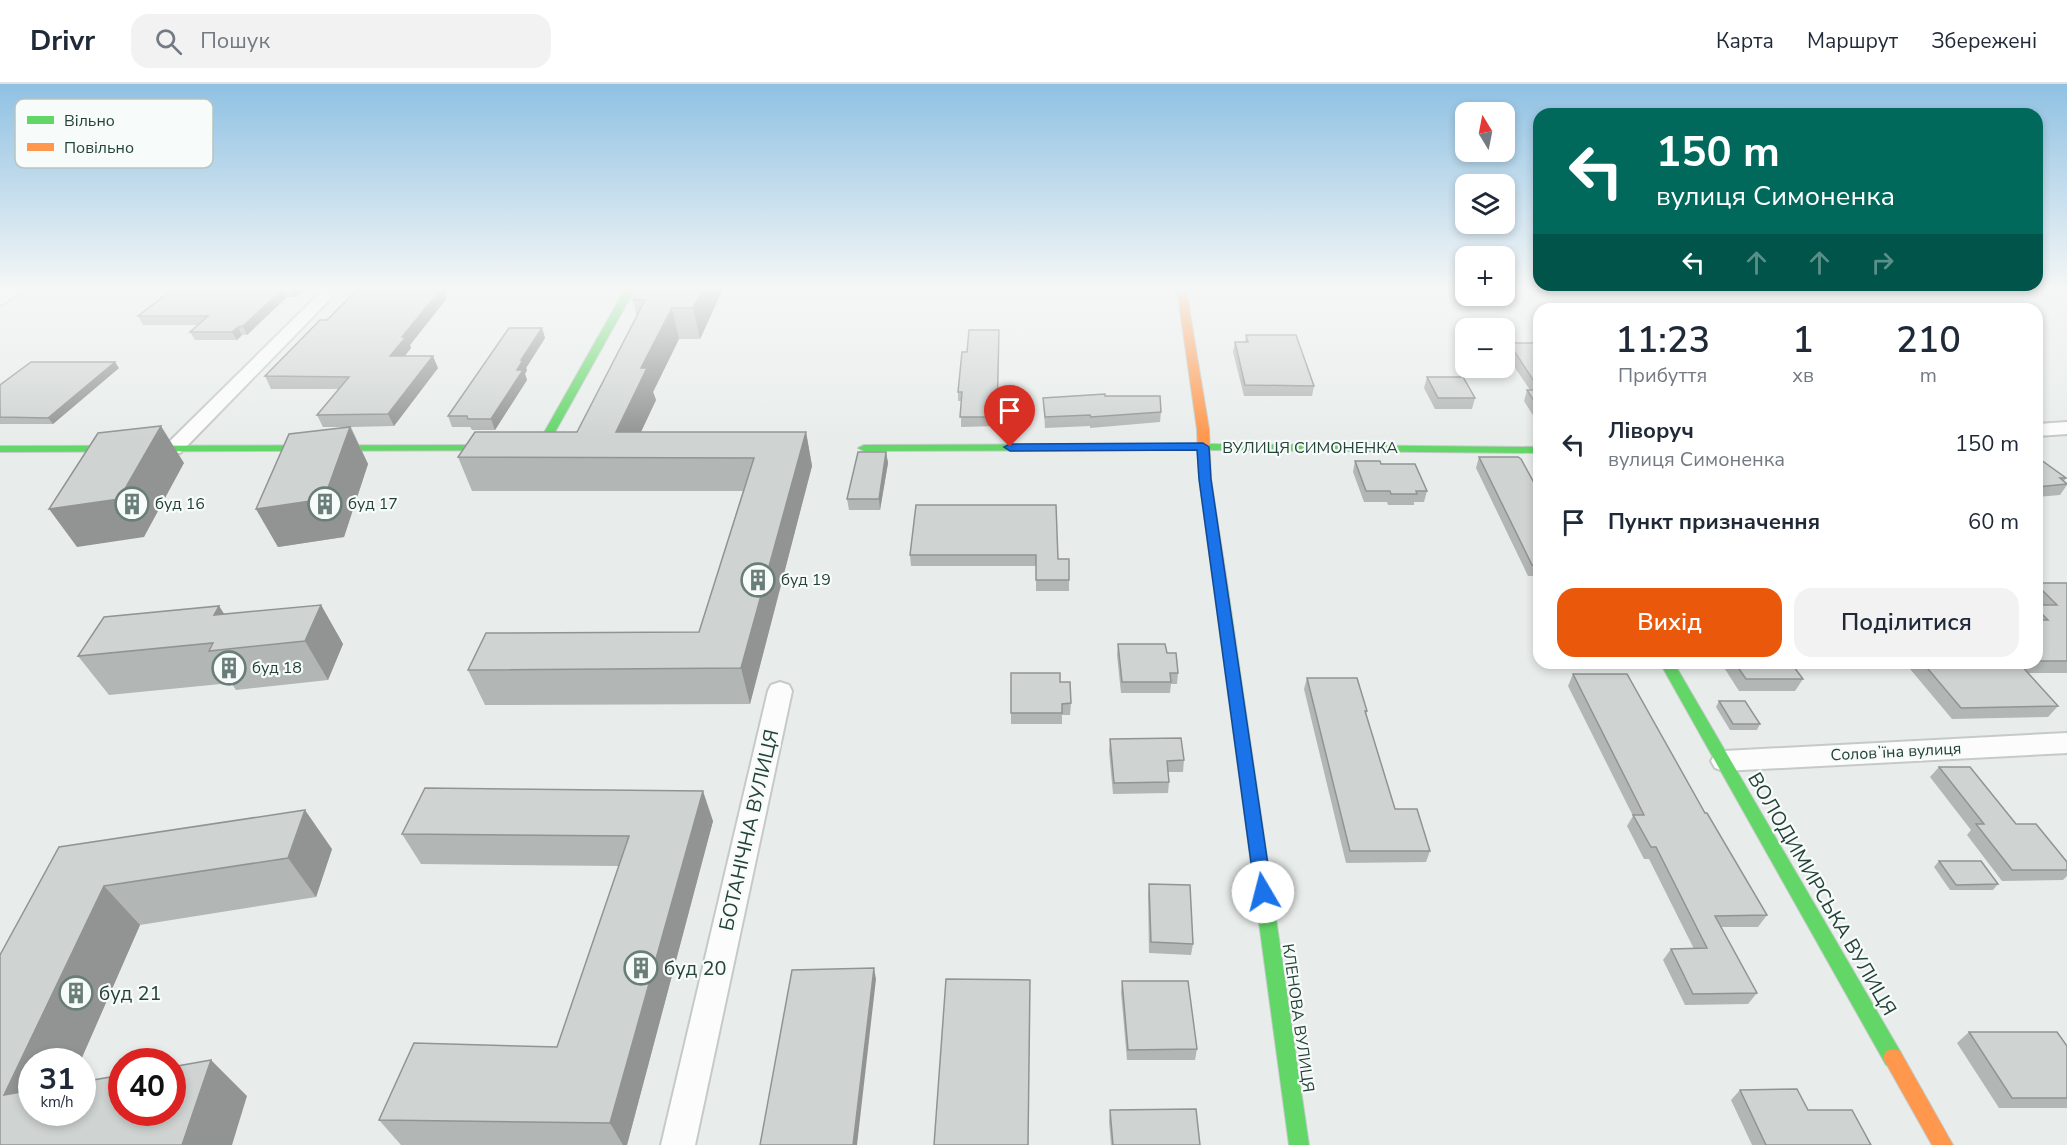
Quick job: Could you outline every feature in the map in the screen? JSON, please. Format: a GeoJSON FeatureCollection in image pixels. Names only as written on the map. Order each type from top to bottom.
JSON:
{"type":"FeatureCollection","features":[{"type":"Feature","properties":{"kind":"street"},"geometry":{"type":"LineString","coordinates":[[173,449],[283,339]]}},
{"type":"Feature","properties":{"kind":"street"},"geometry":{"type":"LineString","coordinates":[[0,449],[541,448],[602,339]]}},
{"type":"Feature","properties":{"kind":"street","name":"КЛЕНОВА ВУЛИЦЯ"},"geometry":{"type":"LineString","coordinates":[[1189,339],[1203,429],[1205,479],[1299,1145]]}},
{"type":"Feature","properties":{"kind":"street"},"geometry":{"type":"LineString","coordinates":[[2043,430],[2067,428]]}},
{"type":"Feature","properties":{"kind":"street","name":"ВУЛИЦЯ СИМОНЕНКА"},"geometry":{"type":"LineString","coordinates":[[864,448],[1203,447],[1533,450]]}},
{"type":"Feature","properties":{"kind":"street","name":"ВОЛОДИМИРСЬКА ВУЛИЦЯ"},"geometry":{"type":"LineString","coordinates":[[1670,669],[1943,1145]]}},
{"type":"Feature","properties":{"kind":"street","name":"БОТАНІЧНА ВУЛИЦЯ"},"geometry":{"type":"LineString","coordinates":[[678,1145],[780,691]]}},
{"type":"Feature","properties":{"kind":"street","name":"Соловʼїна вулиця"},"geometry":{"type":"LineString","coordinates":[[1724,761],[2067,743]]}},
{"type":"Feature","properties":{"kind":"building"},"geometry":{"type":"Polygon","coordinates":[[[302,339],[405,339],[390,356],[433,356],[388,414],[317,415],[349,377],[265,376],[302,339]]]}},
{"type":"Feature","properties":{"kind":"building"},"geometry":{"type":"Polygon","coordinates":[[[502,339],[535,339],[517,370],[523,370],[491,419],[448,416],[502,339]]]}},
{"type":"Feature","properties":{"kind":"building"},"geometry":{"type":"Polygon","coordinates":[[[625,339],[656,339],[641,368],[647,368],[616,432],[806,432],[741,668],[468,670],[486,633],[699,632],[754,458],[458,457],[475,432],[577,432],[625,339]]]}},
{"type":"Feature","properties":{"kind":"building"},"geometry":{"type":"Polygon","coordinates":[[[968,339],[999,339],[997,417],[960,417],[962,392],[958,392],[962,352],[967,352],[968,339]]]}},
{"type":"Feature","properties":{"kind":"building"},"geometry":{"type":"Polygon","coordinates":[[[1247,339],[1297,339],[1314,386],[1245,385],[1235,342],[1248,342],[1247,339]]]}},
{"type":"Feature","properties":{"kind":"building"},"geometry":{"type":"Polygon","coordinates":[[[1515,343],[1533,343],[1533,380],[1515,352],[1515,343]]]}},
{"type":"Feature","properties":{"kind":"building"},"geometry":{"type":"Polygon","coordinates":[[[31,362],[115,362],[48,418],[0,417],[0,385],[31,362]]]}},
{"type":"Feature","properties":{"kind":"building"},"geometry":{"type":"Polygon","coordinates":[[[1427,377],[1464,378],[1475,398],[1438,398],[1427,377]]]}},
{"type":"Feature","properties":{"kind":"building"},"geometry":{"type":"Polygon","coordinates":[[[1527,390],[1533,390],[1533,400],[1527,390]]]}},
{"type":"Feature","properties":{"kind":"building"},"geometry":{"type":"Polygon","coordinates":[[[1105,394],[1105,396],[1160,396],[1161,412],[1091,417],[1090,415],[1045,417],[1043,398],[1105,394]]]}},
{"type":"Feature","properties":{"kind":"building"},"geometry":{"type":"Polygon","coordinates":[[[161,426],[119,499],[49,509],[98,433],[161,426]]]}},
{"type":"Feature","properties":{"kind":"building"},"geometry":{"type":"Polygon","coordinates":[[[350,427],[324,499],[256,509],[289,434],[350,427]]]}},
{"type":"Feature","properties":{"kind":"building"},"geometry":{"type":"Polygon","coordinates":[[[858,452],[886,452],[879,499],[847,499],[858,452]]]}},
{"type":"Feature","properties":{"kind":"building"},"geometry":{"type":"Polygon","coordinates":[[[1479,457],[1518,457],[1533,481],[1532,565],[1479,457]]]}},
{"type":"Feature","properties":{"kind":"building"},"geometry":{"type":"Polygon","coordinates":[[[1355,461],[1415,464],[1427,491],[1416,491],[1417,494],[1391,494],[1390,491],[1366,491],[1355,461]]]}},
{"type":"Feature","properties":{"kind":"building"},"geometry":{"type":"Polygon","coordinates":[[[2043,461],[2066,478],[2060,478],[2067,484],[2043,486],[2043,461]]]}},
{"type":"Feature","properties":{"kind":"building"},"geometry":{"type":"Polygon","coordinates":[[[916,505],[1056,505],[1058,559],[1069,559],[1069,580],[1036,580],[1036,555],[910,555],[916,505]]]}},
{"type":"Feature","properties":{"kind":"building"},"geometry":{"type":"Polygon","coordinates":[[[2043,583],[2067,583],[2067,661],[2043,661],[2043,620],[2048,620],[2043,615],[2043,605],[2057,605],[2043,591],[2043,583]]]}},
{"type":"Feature","properties":{"kind":"building"},"geometry":{"type":"Polygon","coordinates":[[[321,605],[305,641],[209,651],[213,643],[78,656],[104,617],[219,606],[214,615],[321,605]]]}},
{"type":"Feature","properties":{"kind":"building"},"geometry":{"type":"Polygon","coordinates":[[[1118,644],[1165,644],[1167,653],[1176,653],[1178,673],[1170,673],[1171,682],[1122,682],[1118,644]]]}},
{"type":"Feature","properties":{"kind":"building"},"geometry":{"type":"Polygon","coordinates":[[[1739,669],[1796,669],[1803,679],[1746,679],[1739,669]]]}},
{"type":"Feature","properties":{"kind":"building"},"geometry":{"type":"Polygon","coordinates":[[[1928,669],[2024,669],[2058,706],[1961,708],[1928,669]]]}},
{"type":"Feature","properties":{"kind":"building"},"geometry":{"type":"Polygon","coordinates":[[[1011,673],[1060,673],[1060,682],[1070,682],[1071,703],[1062,704],[1062,713],[1011,713],[1011,673]]]}},
{"type":"Feature","properties":{"kind":"building"},"geometry":{"type":"Polygon","coordinates":[[[1573,674],[1627,674],[1705,813],[1767,915],[1715,916],[1757,993],[1693,994],[1671,949],[1707,948],[1656,847],[1651,847],[1633,815],[1644,815],[1573,674]]]}},
{"type":"Feature","properties":{"kind":"building"},"geometry":{"type":"Polygon","coordinates":[[[1307,678],[1357,678],[1395,809],[1417,809],[1430,851],[1350,851],[1307,678]]]}},
{"type":"Feature","properties":{"kind":"building"},"geometry":{"type":"Polygon","coordinates":[[[1719,701],[1745,701],[1760,724],[1733,724],[1719,701]]]}},
{"type":"Feature","properties":{"kind":"building"},"geometry":{"type":"Polygon","coordinates":[[[1181,738],[1184,760],[1167,761],[1169,782],[1114,783],[1110,739],[1181,738]]]}},
{"type":"Feature","properties":{"kind":"building"},"geometry":{"type":"Polygon","coordinates":[[[1939,767],[1970,767],[2016,824],[2036,824],[2067,862],[2067,870],[2012,870],[1976,824],[1984,824],[1939,767]]]}},
{"type":"Feature","properties":{"kind":"building"},"geometry":{"type":"Polygon","coordinates":[[[425,788],[703,791],[610,1123],[379,1120],[414,1043],[557,1047],[629,836],[402,834],[425,788]]]}},
{"type":"Feature","properties":{"kind":"building"},"geometry":{"type":"Polygon","coordinates":[[[305,810],[288,858],[104,886],[26,1048],[18,1048],[18,1066],[4,1095],[18,1092],[18,1126],[96,1126],[96,1080],[108,1077],[108,1126],[186,1126],[186,1064],[211,1060],[182,1145],[0,1145],[0,955],[59,847],[305,810]]]}},
{"type":"Feature","properties":{"kind":"building"},"geometry":{"type":"Polygon","coordinates":[[[1939,861],[1981,861],[1998,884],[1956,885],[1939,861]]]}},
{"type":"Feature","properties":{"kind":"building"},"geometry":{"type":"Polygon","coordinates":[[[1149,884],[1190,885],[1193,944],[1151,942],[1149,884]]]}},
{"type":"Feature","properties":{"kind":"building"},"geometry":{"type":"Polygon","coordinates":[[[874,968],[853,1145],[760,1145],[792,970],[874,968]]]}},
{"type":"Feature","properties":{"kind":"building"},"geometry":{"type":"Polygon","coordinates":[[[946,979],[1030,980],[1028,1145],[934,1145],[946,979]]]}},
{"type":"Feature","properties":{"kind":"building"},"geometry":{"type":"Polygon","coordinates":[[[1122,981],[1188,981],[1197,1049],[1128,1050],[1122,981]]]}},
{"type":"Feature","properties":{"kind":"building"},"geometry":{"type":"Polygon","coordinates":[[[1969,1032],[2057,1032],[2067,1046],[2067,1098],[2012,1098],[1969,1032]]]}},
{"type":"Feature","properties":{"kind":"building"},"geometry":{"type":"Polygon","coordinates":[[[1797,1089],[1808,1110],[1852,1110],[1871,1145],[1766,1145],[1740,1090],[1797,1089]]]}},
{"type":"Feature","properties":{"kind":"building"},"geometry":{"type":"Polygon","coordinates":[[[1196,1109],[1200,1145],[1113,1145],[1110,1110],[1196,1109]]]}},
{"type":"Feature","properties":{"kind":"traffic: fast"},"geometry":{"type":"LineString","coordinates":[[0,449],[541,448],[602,339]]}},
{"type":"Feature","properties":{"kind":"traffic: fast"},"geometry":{"type":"LineString","coordinates":[[864,448],[1203,447],[1533,450]]}},
{"type":"Feature","properties":{"kind":"traffic: fast"},"geometry":{"type":"LineString","coordinates":[[1220,582],[1299,1145]]}},
{"type":"Feature","properties":{"kind":"traffic: fast"},"geometry":{"type":"LineString","coordinates":[[1670,669],[1893,1058]]}},
{"type":"Feature","properties":{"kind":"traffic: slow"},"geometry":{"type":"LineString","coordinates":[[1189,339],[1203,429],[1205,479],[1220,582]]}},
{"type":"Feature","properties":{"kind":"traffic: slow"},"geometry":{"type":"LineString","coordinates":[[1893,1058],[1943,1145]]}},
{"type":"Feature","properties":{"kind":"place","name":"буд 16"},"geometry":{"type":"Point","coordinates":[132,504]}},
{"type":"Feature","properties":{"kind":"place","name":"буд 17"},"geometry":{"type":"Point","coordinates":[325,504]}},
{"type":"Feature","properties":{"kind":"place","name":"буд 19"},"geometry":{"type":"Point","coordinates":[758,580]}},
{"type":"Feature","properties":{"kind":"place","name":"буд 18"},"geometry":{"type":"Point","coordinates":[229,668]}},
{"type":"Feature","properties":{"kind":"place","name":"буд 20"},"geometry":{"type":"Point","coordinates":[641,968]}},
{"type":"Feature","properties":{"kind":"place","name":"буд 21"},"geometry":{"type":"Point","coordinates":[76,993]}},
{"type":"Feature","properties":{"kind":"route"},"geometry":{"type":"LineString","coordinates":[[1010,447],[1203,447],[1205,479],[1263,892]]}}]}
